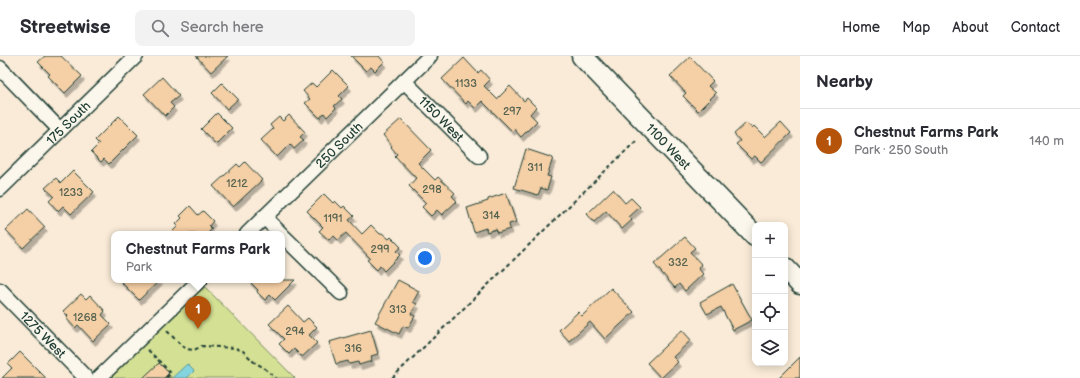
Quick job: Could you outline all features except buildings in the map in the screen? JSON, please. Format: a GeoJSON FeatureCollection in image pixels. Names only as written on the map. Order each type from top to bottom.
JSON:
{"type":"FeatureCollection","features":[{"type":"Feature","properties":{"kind":"street","name":"175 South"},"geometry":{"type":"LineString","coordinates":[[0,189],[136,56]]}},
{"type":"Feature","properties":{"kind":"street","name":"250 South"},"geometry":{"type":"LineString","coordinates":[[250,231],[430,56]]}},
{"type":"Feature","properties":{"kind":"street","name":"1100 West"},"geometry":{"type":"LineString","coordinates":[[582,56],[752,233]]}},
{"type":"Feature","properties":{"kind":"street"},"geometry":{"type":"LineString","coordinates":[[0,68],[60,130]]}},
{"type":"Feature","properties":{"kind":"street","name":"1150 West"},"geometry":{"type":"LineString","coordinates":[[404,81],[479,156]]}},
{"type":"Feature","properties":{"kind":"street"},"geometry":{"type":"LineString","coordinates":[[264,217],[279,231]]}},
{"type":"Feature","properties":{"kind":"street"},"geometry":{"type":"LineString","coordinates":[[285,237],[341,293]]}},
{"type":"Feature","properties":{"kind":"street"},"geometry":{"type":"LineString","coordinates":[[788,271],[800,284]]}},
{"type":"Feature","properties":{"kind":"street"},"geometry":{"type":"LineString","coordinates":[[99,378],[197,283]]}},
{"type":"Feature","properties":{"kind":"street","name":"1275 West"},"geometry":{"type":"LineString","coordinates":[[0,290],[86,378]]}},
{"type":"Feature","properties":{"kind":"path"},"geometry":{"type":"LineString","coordinates":[[392,378],[637,140]]}},
{"type":"Feature","properties":{"kind":"path"},"geometry":{"type":"LineString","coordinates":[[167,331],[187,349],[194,350],[202,346],[235,348],[242,350],[254,362],[263,367],[276,378]]}},
{"type":"Feature","properties":{"kind":"path"},"geometry":{"type":"LineString","coordinates":[[148,350],[171,373],[166,378]]}},
{"type":"Feature","properties":{"kind":"green space"},"geometry":{"type":"Polygon","coordinates":[[[197,283],[201,283],[295,378],[99,378],[197,283]]]}},
{"type":"Feature","properties":{"kind":"water"},"geometry":{"type":"Polygon","coordinates":[[[187,364],[194,371],[187,378],[172,378],[187,364]]]}},
{"type":"Feature","properties":{"kind":"place","name":"Chestnut Farms Park"},"geometry":{"type":"Point","coordinates":[198,329]}}]}
